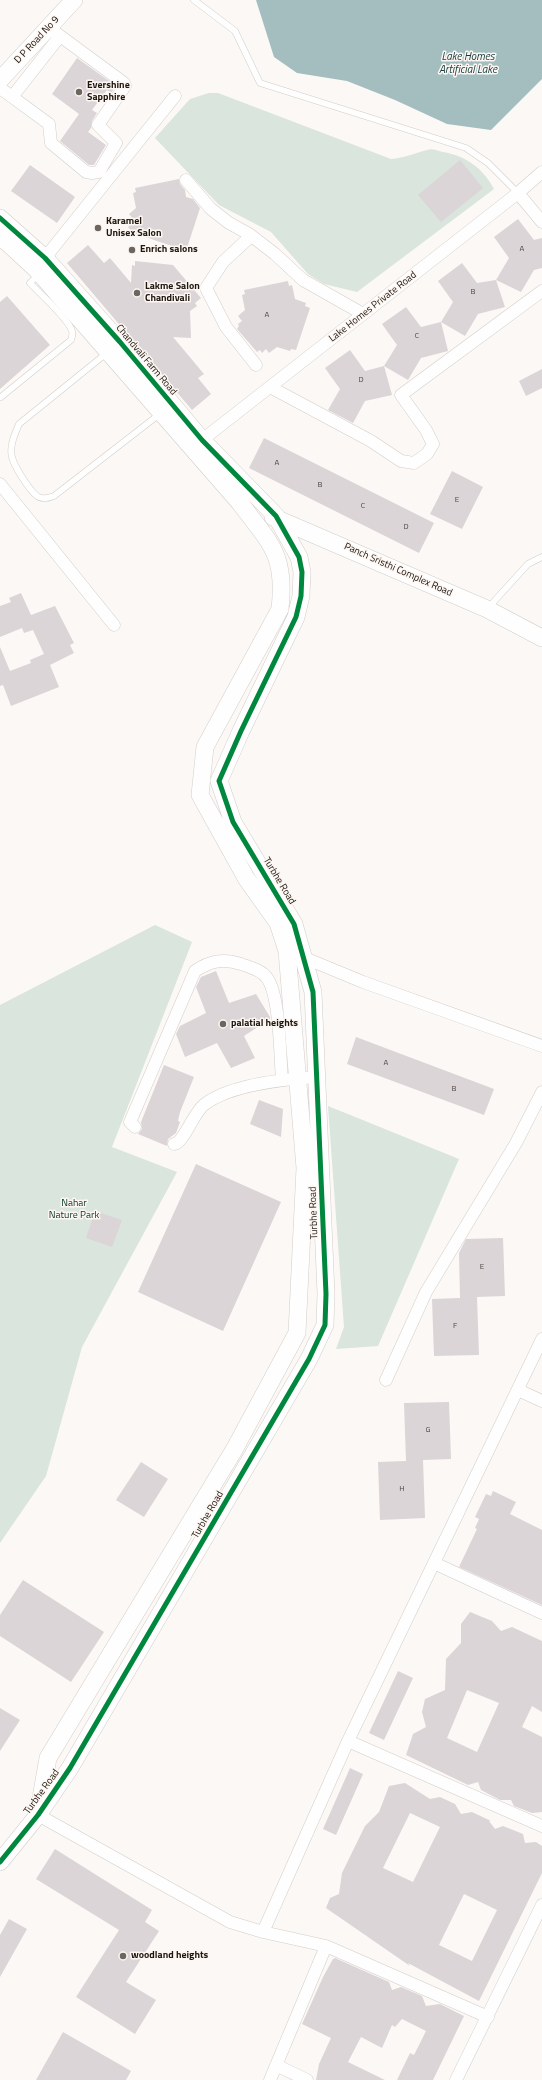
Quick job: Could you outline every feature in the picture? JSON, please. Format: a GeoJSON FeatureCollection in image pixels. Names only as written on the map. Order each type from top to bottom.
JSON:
{"type":"FeatureCollection","features":[{"type":"Feature","properties":{"kind":"street","name":"D P Road No 9"},"geometry":{"type":"LineString","coordinates":[[0,80],[39,49],[54,31],[74,0]]}},
{"type":"Feature","properties":{"kind":"street"},"geometry":{"type":"LineString","coordinates":[[0,88],[49,124],[51,143],[86,172],[99,172],[116,142],[98,125],[125,86],[124,83],[54,31]]}},
{"type":"Feature","properties":{"kind":"street"},"geometry":{"type":"LineString","coordinates":[[12,97],[39,49]]}},
{"type":"Feature","properties":{"kind":"street"},"geometry":{"type":"LineString","coordinates":[[41,267],[175,96]]}},
{"type":"Feature","properties":{"kind":"street","name":"Lake Homes Private Road"},"geometry":{"type":"LineString","coordinates":[[202,440],[518,193],[542,172]]}},
{"type":"Feature","properties":{"kind":"street"},"geometry":{"type":"LineString","coordinates":[[186,180],[211,209],[275,254],[303,280],[363,314]]}},
{"type":"Feature","properties":{"kind":"street"},"geometry":{"type":"LineString","coordinates":[[518,193],[542,222]]}},
{"type":"Feature","properties":{"kind":"street","name":"Chandvali Farm Road"},"geometry":{"type":"LineString","coordinates":[[0,218],[41,267],[76,313],[114,347],[166,408],[272,544],[277,559],[282,585],[280,609],[205,747],[204,757]]}},
{"type":"Feature","properties":{"kind":"street","name":"Chandvali Farm Road"},"geometry":{"type":"LineString","coordinates":[[0,236],[41,267]]}},
{"type":"Feature","properties":{"kind":"street"},"geometry":{"type":"LineString","coordinates":[[251,236],[223,262],[206,288],[226,327],[256,364]]}},
{"type":"Feature","properties":{"kind":"street"},"geometry":{"type":"LineString","coordinates":[[270,387],[401,460],[414,463],[427,454],[433,444],[426,430],[401,395],[542,291]]}},
{"type":"Feature","properties":{"kind":"street","name":"Chandvali Farm Road"},"geometry":{"type":"LineString","coordinates":[[166,408],[202,440],[276,516]]}},
{"type":"Feature","properties":{"kind":"street"},"geometry":{"type":"LineString","coordinates":[[0,484],[114,625]]}},
{"type":"Feature","properties":{"kind":"street","name":"Panch Sristhi Complex Road"},"geometry":{"type":"LineString","coordinates":[[251,517],[276,516],[487,610],[542,638]]}},
{"type":"Feature","properties":{"kind":"street","name":"Turbhe Road"},"geometry":{"type":"LineString","coordinates":[[0,1862],[38,1815],[74,1761],[309,1359],[325,1325],[326,1294],[313,1166],[317,1077],[313,992],[294,924],[234,822],[219,781],[296,617],[302,596],[302,572],[299,557],[276,516]]}},
{"type":"Feature","properties":{"kind":"street"},"geometry":{"type":"LineString","coordinates":[[227,762],[204,757],[200,795],[246,878],[278,923],[286,951],[298,1078],[313,1166],[297,1333],[234,1450],[48,1758],[38,1815],[230,1922],[263,1932],[326,1946],[488,2017]]}},
{"type":"Feature","properties":{"kind":"street"},"geometry":{"type":"LineString","coordinates":[[286,951],[363,982],[542,1046]]}},
{"type":"Feature","properties":{"kind":"street"},"geometry":{"type":"LineString","coordinates":[[134,1127],[130,1122],[195,971],[213,962],[228,960],[257,970],[267,978],[275,994],[282,1080]]}},
{"type":"Feature","properties":{"kind":"street"},"geometry":{"type":"LineString","coordinates":[[174,1144],[181,1140],[196,1112],[210,1100],[222,1094],[282,1080],[317,1077]]}},
{"type":"Feature","properties":{"kind":"street"},"geometry":{"type":"LineString","coordinates":[[386,1380],[426,1292],[516,1143],[542,1092]]}},
{"type":"Feature","properties":{"kind":"street"},"geometry":{"type":"LineString","coordinates":[[297,1322],[325,1325]]}},
{"type":"Feature","properties":{"kind":"street"},"geometry":{"type":"LineString","coordinates":[[263,1932],[348,1741],[542,1339]]}},
{"type":"Feature","properties":{"kind":"street"},"geometry":{"type":"LineString","coordinates":[[518,1390],[542,1401]]}},
{"type":"Feature","properties":{"kind":"street"},"geometry":{"type":"LineString","coordinates":[[434,1563],[542,1613]]}},
{"type":"Feature","properties":{"kind":"street"},"geometry":{"type":"LineString","coordinates":[[348,1741],[542,1826]]}},
{"type":"Feature","properties":{"kind":"street"},"geometry":{"type":"LineString","coordinates":[[456,2080],[542,1905]]}},
{"type":"Feature","properties":{"kind":"street"},"geometry":{"type":"LineString","coordinates":[[270,2080],[326,1946]]}},
{"type":"Feature","properties":{"kind":"street"},"geometry":{"type":"LineString","coordinates":[[276,2065],[308,2080]]}},
{"type":"Feature","properties":{"kind":"lane"},"geometry":{"type":"LineString","coordinates":[[194,0],[235,31],[260,83],[466,148],[488,164],[518,193]]}},
{"type":"Feature","properties":{"kind":"lane"},"geometry":{"type":"LineString","coordinates":[[1,396],[71,340],[76,313],[30,283],[41,267]]}},
{"type":"Feature","properties":{"kind":"lane"},"geometry":{"type":"LineString","coordinates":[[114,347],[19,424],[12,440],[12,457],[20,474],[37,497],[45,499],[54,496],[166,408]]}},
{"type":"Feature","properties":{"kind":"lane"},"geometry":{"type":"LineString","coordinates":[[487,610],[528,564],[542,557]]}},
{"type":"Feature","properties":{"kind":"green space"},"geometry":{"type":"Polygon","coordinates":[[[209,93],[218,93],[391,159],[405,157],[429,149],[451,154],[473,164],[485,175],[494,189],[357,292],[324,284],[308,274],[271,232],[219,205],[155,138],[190,99],[209,93]]]}},
{"type":"Feature","properties":{"kind":"green space","name":"Nahar Nature Park"},"geometry":{"type":"Polygon","coordinates":[[[155,925],[192,942],[112,1147],[177,1172],[82,1347],[46,1476],[0,1543],[0,1005],[155,925]]]}},
{"type":"Feature","properties":{"kind":"green space"},"geometry":{"type":"Polygon","coordinates":[[[328,1106],[459,1159],[378,1346],[336,1349],[344,1327],[328,1106]]]}},
{"type":"Feature","properties":{"kind":"water","name":"Lake Homes Artificial Lake"},"geometry":{"type":"Polygon","coordinates":[[[256,0],[542,0],[542,79],[491,130],[447,124],[395,100],[347,81],[297,73],[274,57],[256,0]]]}},
{"type":"Feature","properties":{"kind":"building"},"geometry":{"type":"Polygon","coordinates":[[[77,58],[116,86],[111,93],[107,90],[92,110],[97,113],[88,132],[106,145],[94,165],[89,165],[60,141],[79,114],[52,94],[77,58]]]}},
{"type":"Feature","properties":{"kind":"building"},"geometry":{"type":"Polygon","coordinates":[[[460,160],[483,188],[441,222],[418,195],[460,160]]]}},
{"type":"Feature","properties":{"kind":"building"},"geometry":{"type":"Polygon","coordinates":[[[30,165],[75,197],[57,223],[11,191],[30,165]]]}},
{"type":"Feature","properties":{"kind":"building"},"geometry":{"type":"Polygon","coordinates":[[[179,179],[180,184],[185,190],[186,197],[193,199],[200,208],[187,248],[182,247],[181,249],[133,233],[128,227],[131,224],[129,222],[133,219],[129,214],[136,208],[133,193],[136,192],[135,188],[179,179]]]}},
{"type":"Feature","properties":{"kind":"building"},"geometry":{"type":"Polygon","coordinates":[[[518,219],[534,240],[542,238],[542,268],[534,270],[521,292],[496,280],[509,258],[494,237],[518,219]]]}},
{"type":"Feature","properties":{"kind":"building"},"geometry":{"type":"Polygon","coordinates":[[[88,245],[104,263],[110,258],[131,283],[132,265],[135,266],[135,261],[173,265],[201,298],[195,303],[197,306],[190,311],[191,338],[173,337],[204,374],[198,378],[211,394],[192,410],[67,263],[88,245]]]}},
{"type":"Feature","properties":{"kind":"building"},"geometry":{"type":"Polygon","coordinates":[[[462,263],[477,283],[496,280],[505,307],[478,314],[465,336],[441,322],[453,302],[438,281],[462,263]]]}},
{"type":"Feature","properties":{"kind":"building"},"geometry":{"type":"Polygon","coordinates":[[[288,281],[289,286],[292,285],[295,299],[306,303],[305,306],[310,308],[296,350],[291,349],[290,351],[277,347],[269,353],[266,349],[262,353],[260,350],[257,352],[237,329],[239,326],[238,324],[242,321],[238,316],[245,310],[242,295],[245,294],[244,290],[288,281]]]}},
{"type":"Feature","properties":{"kind":"building"},"geometry":{"type":"Polygon","coordinates":[[[7,296],[50,345],[0,389],[0,302],[7,296]]]}},
{"type":"Feature","properties":{"kind":"building"},"geometry":{"type":"Polygon","coordinates":[[[406,307],[421,327],[441,322],[448,351],[421,358],[408,380],[384,366],[397,345],[382,324],[406,307]]]}},
{"type":"Feature","properties":{"kind":"building"},"geometry":{"type":"Polygon","coordinates":[[[350,350],[365,371],[384,366],[392,395],[365,401],[353,423],[328,410],[340,389],[325,368],[350,350]]]}},
{"type":"Feature","properties":{"kind":"building"},"geometry":{"type":"Polygon","coordinates":[[[542,369],[542,388],[526,396],[519,381],[542,369]]]}},
{"type":"Feature","properties":{"kind":"building"},"geometry":{"type":"Polygon","coordinates":[[[264,438],[434,523],[419,553],[249,468],[264,438]]]}},
{"type":"Feature","properties":{"kind":"building"},"geometry":{"type":"Polygon","coordinates":[[[452,471],[483,487],[462,529],[430,514],[452,471]]]}},
{"type":"Feature","properties":{"kind":"building"},"geometry":{"type":"Polygon","coordinates":[[[21,593],[31,615],[55,606],[74,643],[70,645],[74,653],[50,665],[59,687],[11,706],[3,685],[0,686],[0,647],[10,671],[31,663],[30,660],[44,654],[33,630],[24,633],[22,628],[0,637],[0,606],[11,602],[9,598],[21,593]]]}},
{"type":"Feature","properties":{"kind":"building","name":"palatial heights"},"geometry":{"type":"Polygon","coordinates":[[[216,971],[229,1003],[256,994],[270,1017],[270,1019],[244,1036],[255,1058],[231,1068],[217,1043],[185,1057],[176,1034],[180,1026],[206,1013],[196,987],[201,977],[216,971]]]}},
{"type":"Feature","properties":{"kind":"building"},"geometry":{"type":"Polygon","coordinates":[[[356,1037],[494,1089],[484,1115],[347,1064],[356,1037]]]}},
{"type":"Feature","properties":{"kind":"building"},"geometry":{"type":"Polygon","coordinates":[[[164,1065],[194,1077],[180,1112],[178,1121],[180,1122],[176,1133],[168,1139],[167,1146],[138,1134],[142,1129],[141,1122],[164,1065]]]}},
{"type":"Feature","properties":{"kind":"building"},"geometry":{"type":"Polygon","coordinates":[[[259,1100],[283,1109],[281,1137],[250,1124],[259,1100]]]}},
{"type":"Feature","properties":{"kind":"building"},"geometry":{"type":"Polygon","coordinates":[[[196,1164],[281,1202],[223,1331],[138,1292],[196,1164]]]}},
{"type":"Feature","properties":{"kind":"building"},"geometry":{"type":"Polygon","coordinates":[[[95,1211],[122,1220],[112,1247],[86,1238],[95,1211]]]}},
{"type":"Feature","properties":{"kind":"building"},"geometry":{"type":"Polygon","coordinates":[[[503,1238],[505,1296],[477,1297],[479,1355],[434,1356],[432,1299],[460,1298],[459,1253],[466,1239],[503,1238]]]}},
{"type":"Feature","properties":{"kind":"building"},"geometry":{"type":"Polygon","coordinates":[[[449,1402],[451,1459],[423,1460],[425,1518],[380,1520],[378,1462],[406,1461],[404,1403],[449,1402]]]}},
{"type":"Feature","properties":{"kind":"building"},"geometry":{"type":"Polygon","coordinates":[[[141,1462],[168,1479],[144,1517],[116,1500],[141,1462]]]}},
{"type":"Feature","properties":{"kind":"building"},"geometry":{"type":"Polygon","coordinates":[[[493,1491],[516,1502],[510,1514],[542,1530],[542,1605],[459,1567],[477,1529],[475,1528],[479,1519],[475,1517],[486,1494],[491,1496],[493,1491]]]}},
{"type":"Feature","properties":{"kind":"building"},"geometry":{"type":"Polygon","coordinates":[[[23,1580],[104,1632],[71,1682],[0,1636],[0,1615],[23,1580]]]}},
{"type":"Feature","properties":{"kind":"building"},"geometry":{"type":"Polygon","coordinates":[[[470,1612],[492,1621],[501,1631],[512,1627],[542,1641],[542,1712],[532,1706],[522,1727],[542,1737],[542,1812],[532,1813],[514,1806],[511,1800],[500,1800],[481,1790],[478,1782],[468,1785],[406,1755],[413,1734],[426,1727],[422,1712],[425,1699],[445,1690],[446,1659],[461,1643],[461,1624],[470,1612]],[[467,1690],[447,1738],[477,1752],[499,1703],[467,1690]]]}},
{"type":"Feature","properties":{"kind":"building"},"geometry":{"type":"Polygon","coordinates":[[[398,1671],[413,1678],[384,1740],[369,1733],[398,1671]]]}},
{"type":"Feature","properties":{"kind":"building"},"geometry":{"type":"Polygon","coordinates":[[[0,1708],[20,1720],[0,1751],[0,1708]]]}},
{"type":"Feature","properties":{"kind":"building"},"geometry":{"type":"Polygon","coordinates":[[[350,1768],[363,1774],[336,1835],[323,1829],[350,1768]]]}},
{"type":"Feature","properties":{"kind":"building"},"geometry":{"type":"Polygon","coordinates":[[[405,1783],[430,1799],[440,1797],[455,1804],[461,1814],[472,1812],[491,1821],[489,1821],[495,1829],[503,1826],[523,1834],[525,1843],[536,1842],[542,1846],[542,1873],[479,2001],[408,1963],[410,1966],[326,1908],[330,1898],[339,1894],[342,1873],[365,1826],[379,1812],[389,1786],[405,1783]],[[410,1813],[383,1868],[413,1882],[440,1827],[410,1813]],[[464,1894],[439,1945],[472,1961],[497,1910],[464,1894]]]}},
{"type":"Feature","properties":{"kind":"building","name":"woodland heights"},"geometry":{"type":"Polygon","coordinates":[[[55,1849],[152,1910],[145,1922],[159,1931],[126,1982],[156,2000],[135,2034],[76,1997],[119,1930],[36,1879],[55,1849]]]}},
{"type":"Feature","properties":{"kind":"building"},"geometry":{"type":"Polygon","coordinates":[[[9,1919],[27,1929],[0,1977],[0,1935],[9,1919]]]}},
{"type":"Feature","properties":{"kind":"building"},"geometry":{"type":"Polygon","coordinates":[[[335,1958],[389,1982],[392,1990],[401,1987],[422,1996],[426,2006],[440,2004],[464,2016],[433,2080],[397,2080],[410,2053],[414,2055],[426,2031],[402,2019],[395,2027],[392,2025],[382,2048],[361,2037],[348,2062],[385,2080],[316,2080],[319,2064],[331,2038],[302,2024],[323,1977],[335,1958]]]}},
{"type":"Feature","properties":{"kind":"building"},"geometry":{"type":"Polygon","coordinates":[[[63,2032],[131,2071],[126,2080],[36,2080],[63,2032]]]}},
{"type":"Feature","properties":{"kind":"cycle path"},"geometry":{"type":"LineString","coordinates":[[0,218],[45,258],[120,342],[202,440],[276,516],[299,557],[302,572],[301,596],[296,617],[241,731],[219,781],[233,822],[294,924],[313,992],[326,1294],[325,1325],[309,1359],[70,1768],[38,1815],[0,1862]]}},
{"type":"Feature","properties":{"kind":"place","name":"Evershine Sapphire"},"geometry":{"type":"Point","coordinates":[79,92]}},
{"type":"Feature","properties":{"kind":"place","name":"Karamel Unisex Salon"},"geometry":{"type":"Point","coordinates":[98,228]}},
{"type":"Feature","properties":{"kind":"place","name":"Enrich salons"},"geometry":{"type":"Point","coordinates":[132,250]}},
{"type":"Feature","properties":{"kind":"place","name":"Lakme Salon Chandivali"},"geometry":{"type":"Point","coordinates":[137,293]}},
{"type":"Feature","properties":{"kind":"place","name":"palatial heights"},"geometry":{"type":"Point","coordinates":[223,1024]}},
{"type":"Feature","properties":{"kind":"place","name":"woodland heights"},"geometry":{"type":"Point","coordinates":[123,1956]}}]}
